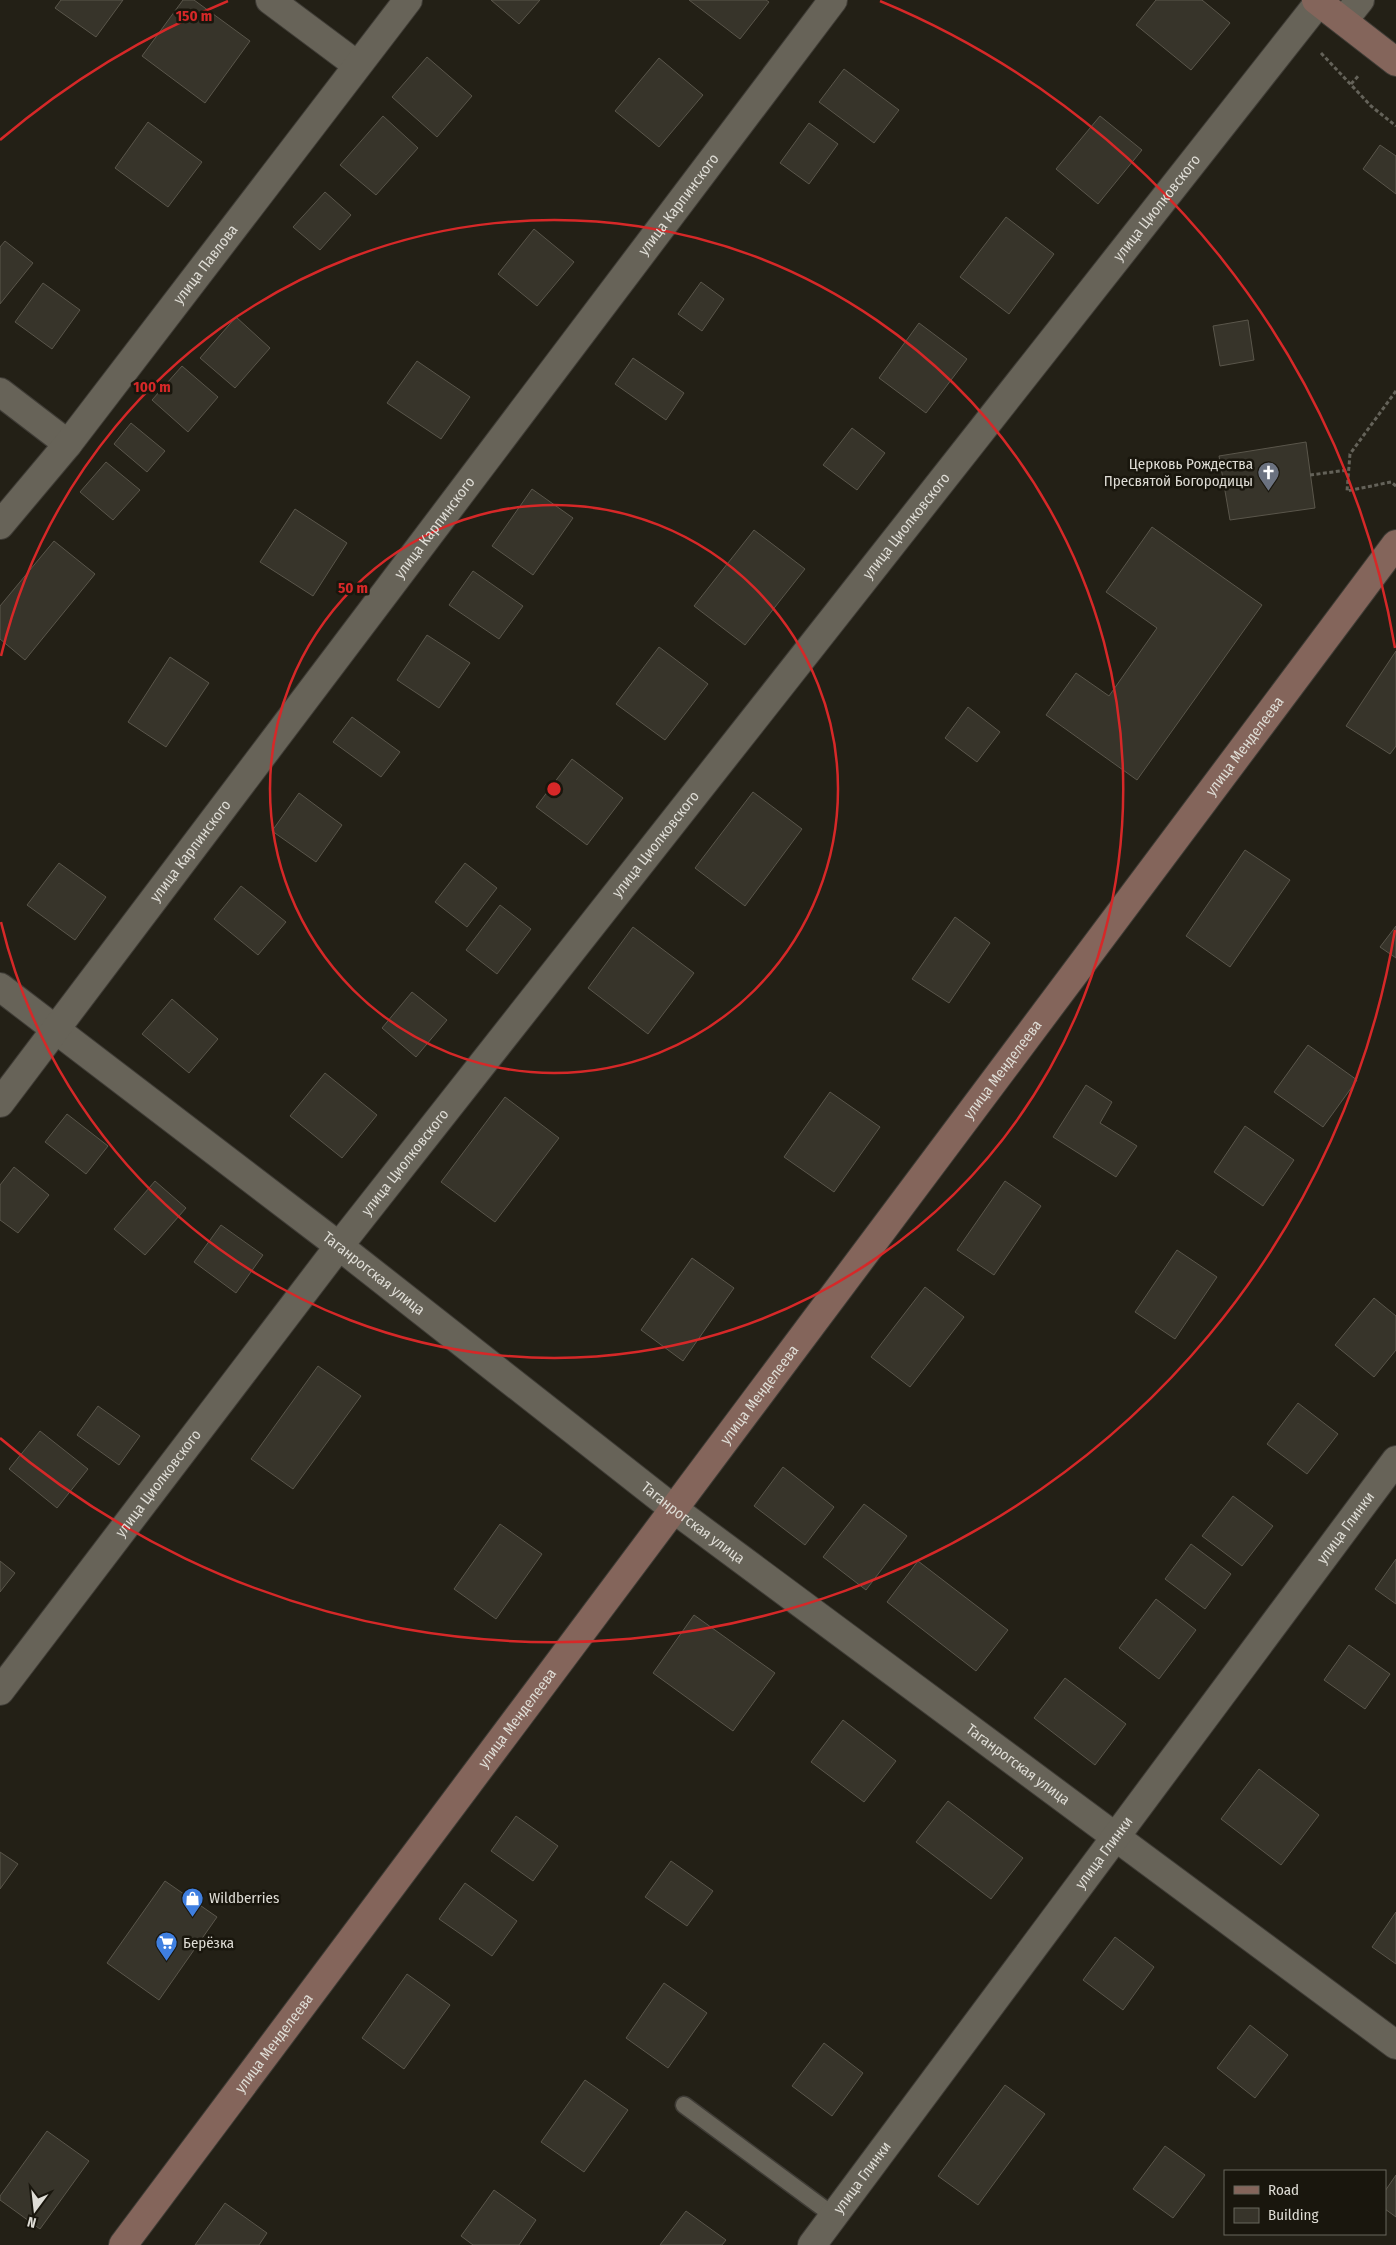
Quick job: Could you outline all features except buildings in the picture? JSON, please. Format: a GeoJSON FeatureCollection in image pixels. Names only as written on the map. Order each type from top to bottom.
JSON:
{"type":"FeatureCollection","features":[{"type":"Feature","properties":{"kind":"street"},"geometry":{"type":"LineString","coordinates":[[270,0],[357,65]]}},
{"type":"Feature","properties":{"kind":"street","name":"улица Павлова"},"geometry":{"type":"LineString","coordinates":[[0,525],[68,444],[408,0]]}},
{"type":"Feature","properties":{"kind":"street","name":"улица Карпинского"},"geometry":{"type":"LineString","coordinates":[[0,1103],[833,0]]}},
{"type":"Feature","properties":{"kind":"street"},"geometry":{"type":"LineString","coordinates":[[1317,1],[1352,10],[1396,62]]}},
{"type":"Feature","properties":{"kind":"street","name":"улица Циолковского"},"geometry":{"type":"LineString","coordinates":[[0,1691],[339,1246],[1298,28],[1317,1]]}},
{"type":"Feature","properties":{"kind":"street"},"geometry":{"type":"LineString","coordinates":[[0,392],[68,444]]}},
{"type":"Feature","properties":{"kind":"street","name":"улица Менделеева"},"geometry":{"type":"LineString","coordinates":[[123,2245],[675,1510],[1396,544]]}},
{"type":"Feature","properties":{"kind":"street","name":"Таганрогская улица"},"geometry":{"type":"LineString","coordinates":[[0,986],[339,1246],[675,1510],[1115,1839],[1396,2045]]}},
{"type":"Feature","properties":{"kind":"street","name":"улица Глинки"},"geometry":{"type":"LineString","coordinates":[[812,2245],[1396,1460]]}},
{"type":"Feature","properties":{"kind":"lane"},"geometry":{"type":"LineString","coordinates":[[684,2105],[834,2216]]}},
{"type":"Feature","properties":{"kind":"path"},"geometry":{"type":"LineString","coordinates":[[1298,28],[1371,106],[1396,126]]}},
{"type":"Feature","properties":{"kind":"path"},"geometry":{"type":"LineString","coordinates":[[1396,391],[1350,454],[1347,491],[1391,482],[1396,486]]}},
{"type":"Feature","properties":{"kind":"path"},"geometry":{"type":"LineString","coordinates":[[1310,475],[1348,470]]}},
{"type":"Feature","properties":{"kind":"place","name":"Церковь Рождества Пресвятой Богородицы"},"geometry":{"type":"Point","coordinates":[1269,492]}},
{"type":"Feature","properties":{"kind":"place","name":"Wildberries"},"geometry":{"type":"Point","coordinates":[193,1917]}},
{"type":"Feature","properties":{"kind":"place","name":"Берёзка"},"geometry":{"type":"Point","coordinates":[167,1962]}}]}
